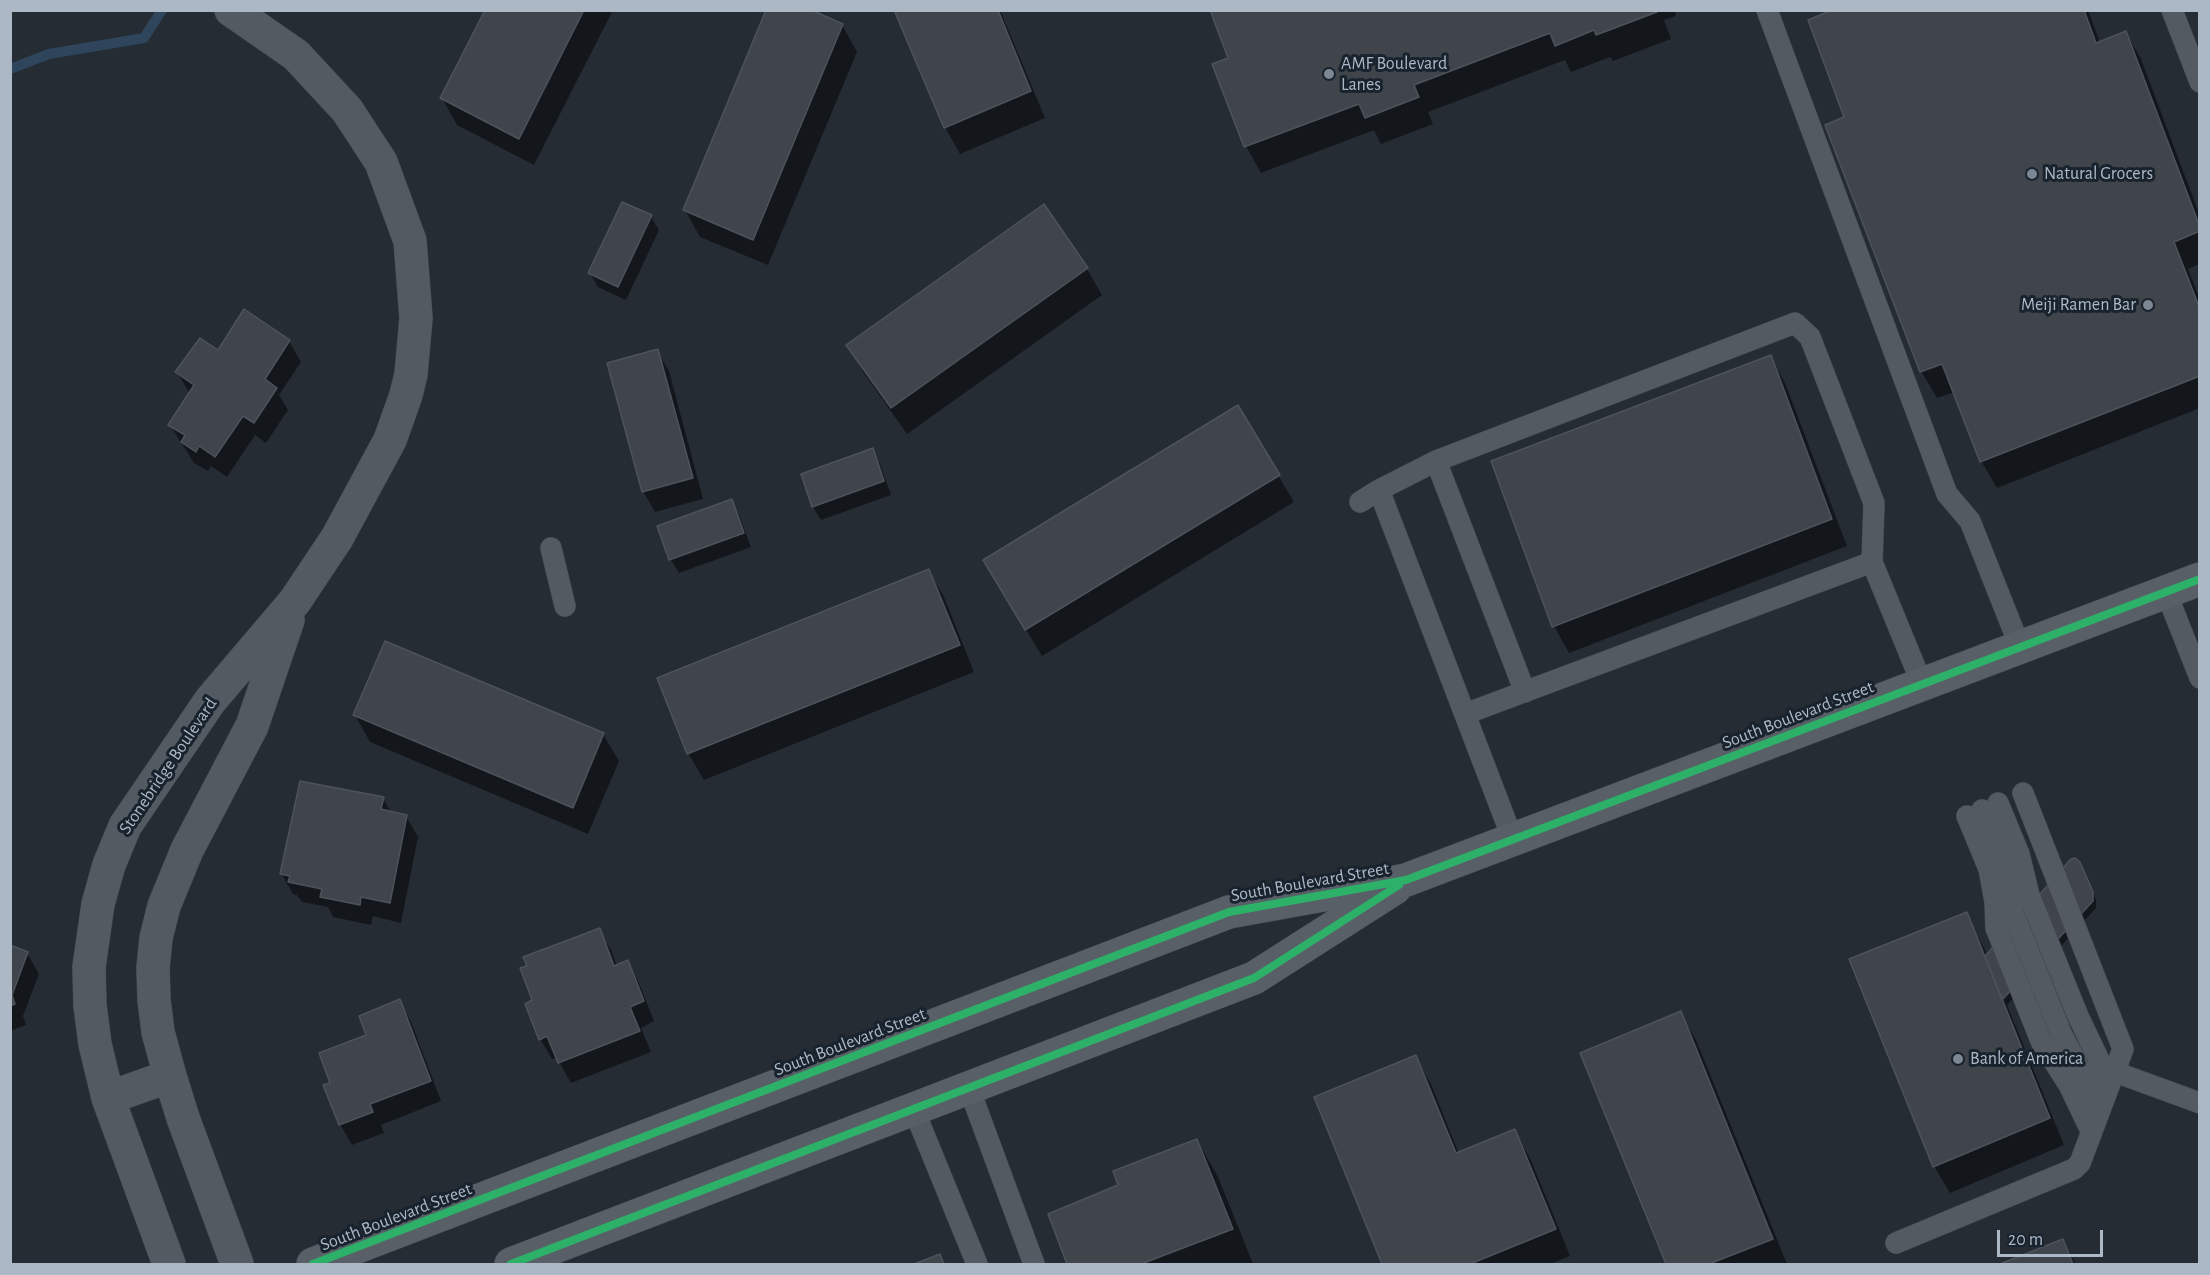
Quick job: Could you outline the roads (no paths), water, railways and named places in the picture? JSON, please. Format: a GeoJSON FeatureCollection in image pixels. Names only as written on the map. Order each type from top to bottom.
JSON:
{"type":"FeatureCollection","features":[{"type":"Feature","properties":{"kind":"main road","name":"South Boulevard Street"},"geometry":{"type":"LineString","coordinates":[[313,1264],[1229,912],[1406,880],[2199,579]]}},
{"type":"Feature","properties":{"kind":"main road","name":"South Boulevard Street"},"geometry":{"type":"LineString","coordinates":[[510,1264],[1254,978],[1406,880]]}},
{"type":"Feature","properties":{"kind":"street","name":"Stonebridge Boulevard"},"geometry":{"type":"LineString","coordinates":[[169,1264],[108,1098],[95,1044],[90,1006],[89,967],[98,904],[124,826],[210,701],[295,602],[337,538],[390,440],[411,374],[416,318],[410,241],[381,162],[347,110],[296,55],[231,10]]}},
{"type":"Feature","properties":{"kind":"street","name":"Stonebridge Boulevard"},"geometry":{"type":"LineString","coordinates":[[237,1264],[183,1118],[158,1032],[154,1000],[155,948],[164,906],[187,850],[252,726],[295,602]]}},
{"type":"Feature","properties":{"kind":"street"},"geometry":{"type":"LineString","coordinates":[[108,1098],[170,1076]]}},
{"type":"Feature","properties":{"kind":"lane"},"geometry":{"type":"LineString","coordinates":[[1767,10],[1947,494],[1970,521],[2020,647]]}},
{"type":"Feature","properties":{"kind":"lane"},"geometry":{"type":"LineString","coordinates":[[2172,10],[2199,82]]}},
{"type":"Feature","properties":{"kind":"lane"},"geometry":{"type":"LineString","coordinates":[[1360,502],[1436,461],[1794,323],[1810,336],[1874,504],[1872,562],[1922,684]]}},
{"type":"Feature","properties":{"kind":"lane"},"geometry":{"type":"LineString","coordinates":[[1436,461],[1525,692]]}},
{"type":"Feature","properties":{"kind":"lane"},"geometry":{"type":"LineString","coordinates":[[1379,490],[1513,840]]}},
{"type":"Feature","properties":{"kind":"lane"},"geometry":{"type":"LineString","coordinates":[[551,548],[565,606]]}},
{"type":"Feature","properties":{"kind":"lane"},"geometry":{"type":"LineString","coordinates":[[1465,714],[1872,562]]}},
{"type":"Feature","properties":{"kind":"lane"},"geometry":{"type":"LineString","coordinates":[[2166,592],[2199,678]]}},
{"type":"Feature","properties":{"kind":"lane"},"geometry":{"type":"LineString","coordinates":[[1896,1243],[2074,1169],[2080,1163],[2123,1049],[2023,793]]}},
{"type":"Feature","properties":{"kind":"lane"},"geometry":{"type":"LineString","coordinates":[[1982,810],[2019,854],[2029,895],[2069,994],[2112,1077],[2199,1103]]}},
{"type":"Feature","properties":{"kind":"lane"},"geometry":{"type":"LineString","coordinates":[[1982,810],[2004,863],[2013,913],[2061,1033],[2100,1108]]}},
{"type":"Feature","properties":{"kind":"lane"},"geometry":{"type":"LineString","coordinates":[[1982,810],[1995,902],[1996,928],[2041,1041],[2069,1085],[2091,1131]]}},
{"type":"Feature","properties":{"kind":"lane"},"geometry":{"type":"LineString","coordinates":[[969,1088],[1034,1264]]}},
{"type":"Feature","properties":{"kind":"lane"},"geometry":{"type":"LineString","coordinates":[[914,1110],[977,1264]]}},
{"type":"Feature","properties":{"kind":"waterway"},"geometry":{"type":"LineString","coordinates":[[10,69],[49,54],[144,38],[162,10]]}},
{"type":"Feature","properties":{"kind":"place","name":"AMF Boulevard Lanes"},"geometry":{"type":"Point","coordinates":[1329,74]}},
{"type":"Feature","properties":{"kind":"place","name":"Natural Grocers"},"geometry":{"type":"Point","coordinates":[2032,174]}},
{"type":"Feature","properties":{"kind":"place","name":"Meiji Ramen Bar"},"geometry":{"type":"Point","coordinates":[2148,305]}},
{"type":"Feature","properties":{"kind":"place","name":"Bank of America"},"geometry":{"type":"Point","coordinates":[1958,1059]}}]}
